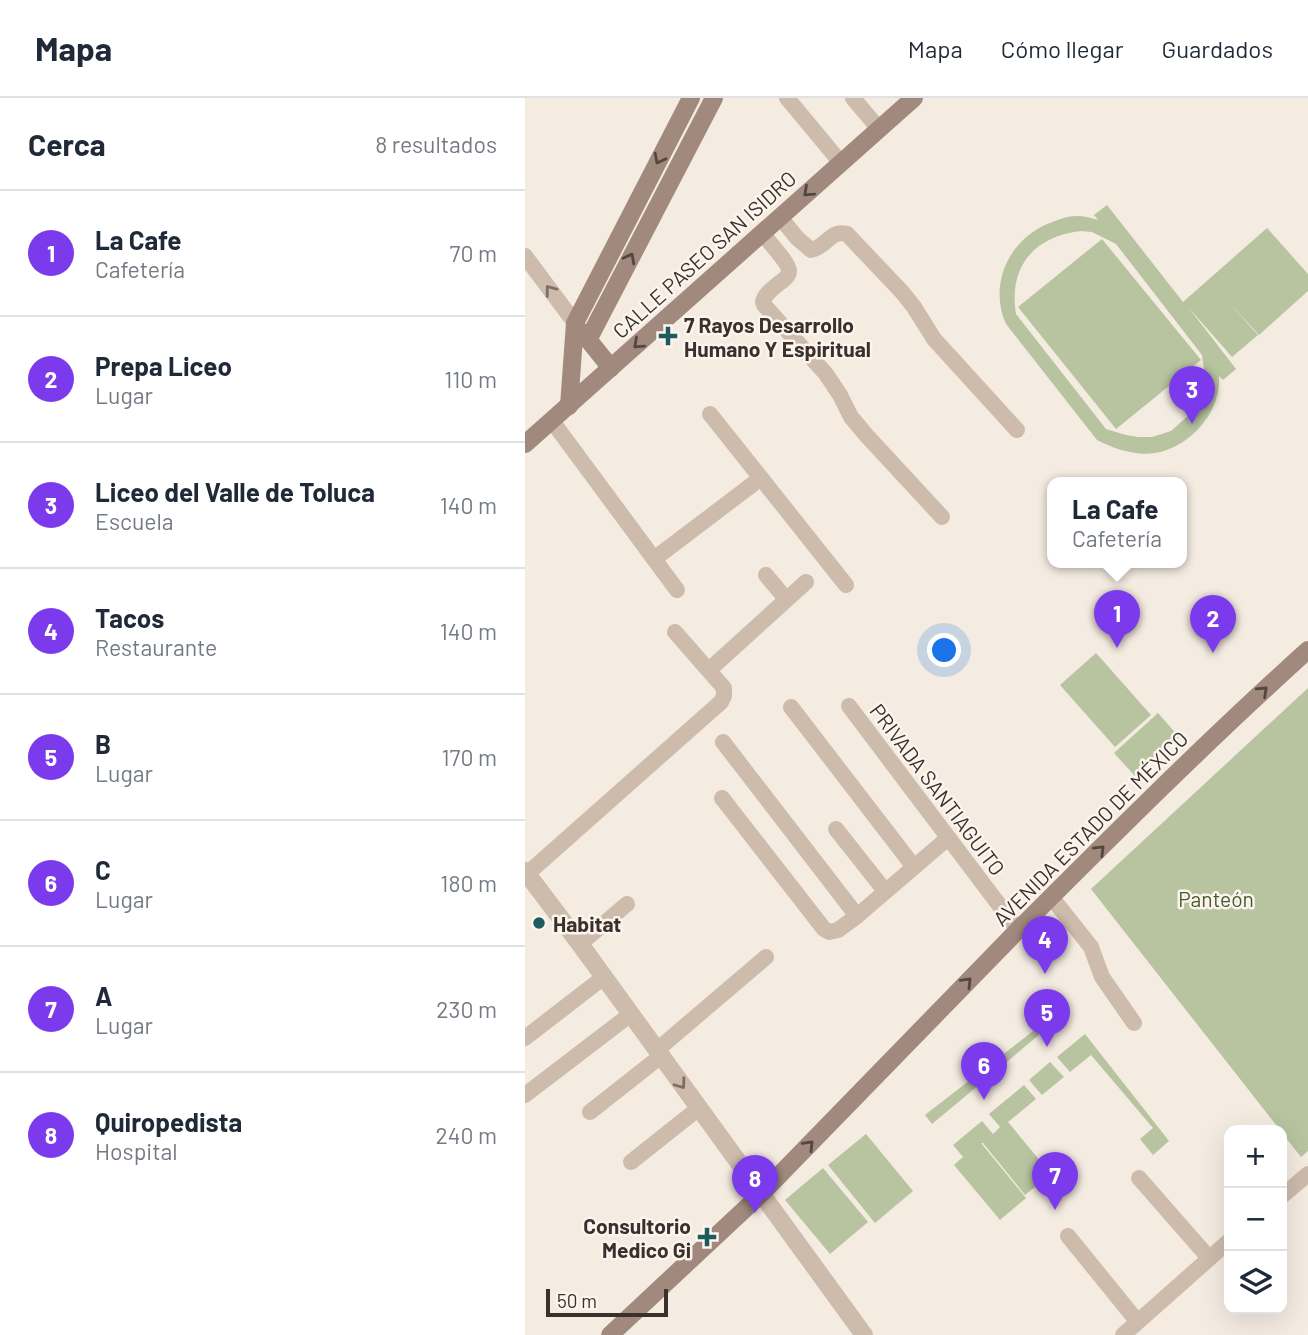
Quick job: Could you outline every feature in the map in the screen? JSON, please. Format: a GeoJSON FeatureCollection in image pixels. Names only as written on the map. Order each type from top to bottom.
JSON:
{"type":"FeatureCollection","features":[{"type":"Feature","properties":{"kind":"main road"},"geometry":{"type":"LineString","coordinates":[[569,407],[575,323],[691,98]]}},
{"type":"Feature","properties":{"kind":"main road"},"geometry":{"type":"LineString","coordinates":[[587,340],[714,98]]}},
{"type":"Feature","properties":{"kind":"main road","name":"CALLE PASEO SAN ISIDRO"},"geometry":{"type":"LineString","coordinates":[[525,444],[914,98]]}},
{"type":"Feature","properties":{"kind":"main road"},"geometry":{"type":"LineString","coordinates":[[575,323],[611,368]]}},
{"type":"Feature","properties":{"kind":"main road","name":"AVENIDA ESTADO DE MÉXICO"},"geometry":{"type":"LineString","coordinates":[[761,1194],[1155,793],[1308,650]]}},
{"type":"Feature","properties":{"kind":"main road"},"geometry":{"type":"LineString","coordinates":[[610,1335],[761,1194]]}},
{"type":"Feature","properties":{"kind":"street"},"geometry":{"type":"LineString","coordinates":[[787,98],[841,163]]}},
{"type":"Feature","properties":{"kind":"street"},"geometry":{"type":"LineString","coordinates":[[853,98],[879,129]]}},
{"type":"Feature","properties":{"kind":"street"},"geometry":{"type":"LineString","coordinates":[[780,217],[811,250],[819,248],[835,233],[847,234],[902,292],[934,339],[1017,430]]}},
{"type":"Feature","properties":{"kind":"street"},"geometry":{"type":"LineString","coordinates":[[762,233],[789,271],[764,297],[764,305],[826,374],[851,417],[942,517]]}},
{"type":"Feature","properties":{"kind":"street"},"geometry":{"type":"LineString","coordinates":[[525,256],[575,323]]}},
{"type":"Feature","properties":{"kind":"street"},"geometry":{"type":"LineString","coordinates":[[711,414],[846,585]]}},
{"type":"Feature","properties":{"kind":"street"},"geometry":{"type":"LineString","coordinates":[[552,421],[677,590]]}},
{"type":"Feature","properties":{"kind":"street"},"geometry":{"type":"LineString","coordinates":[[653,559],[761,478]]}},
{"type":"Feature","properties":{"kind":"street"},"geometry":{"type":"LineString","coordinates":[[767,575],[786,600]]}},
{"type":"Feature","properties":{"kind":"street"},"geometry":{"type":"LineString","coordinates":[[709,670],[806,582]]}},
{"type":"Feature","properties":{"kind":"street"},"geometry":{"type":"LineString","coordinates":[[675,632],[724,688],[721,702],[526,872],[761,1194],[858,1333]]}},
{"type":"Feature","properties":{"kind":"street","name":"PRIVADA SANTIAGUITO"},"geometry":{"type":"LineString","coordinates":[[849,706],[1018,930]]}},
{"type":"Feature","properties":{"kind":"street"},"geometry":{"type":"LineString","coordinates":[[791,707],[914,867]]}},
{"type":"Feature","properties":{"kind":"street"},"geometry":{"type":"LineString","coordinates":[[723,742],[857,916]]}},
{"type":"Feature","properties":{"kind":"street"},"geometry":{"type":"LineString","coordinates":[[722,798],[829,932],[838,930],[857,916],[948,838]]}},
{"type":"Feature","properties":{"kind":"street"},"geometry":{"type":"LineString","coordinates":[[836,829],[885,891]]}},
{"type":"Feature","properties":{"kind":"street"},"geometry":{"type":"LineString","coordinates":[[1052,898],[1091,947],[1102,977],[1134,1023]]}},
{"type":"Feature","properties":{"kind":"street"},"geometry":{"type":"LineString","coordinates":[[580,944],[627,904]]}},
{"type":"Feature","properties":{"kind":"street"},"geometry":{"type":"LineString","coordinates":[[590,1112],[766,957]]}},
{"type":"Feature","properties":{"kind":"street"},"geometry":{"type":"LineString","coordinates":[[525,1038],[604,977]]}},
{"type":"Feature","properties":{"kind":"street"},"geometry":{"type":"LineString","coordinates":[[525,1095],[631,1014]]}},
{"type":"Feature","properties":{"kind":"street"},"geometry":{"type":"LineString","coordinates":[[631,1162],[699,1108]]}},
{"type":"Feature","properties":{"kind":"street"},"geometry":{"type":"LineString","coordinates":[[1287,1192],[1308,1174]]}},
{"type":"Feature","properties":{"kind":"street"},"geometry":{"type":"LineString","coordinates":[[1139,1178],[1209,1258]]}},
{"type":"Feature","properties":{"kind":"street"},"geometry":{"type":"LineString","coordinates":[[1068,1236],[1137,1321]]}},
{"type":"Feature","properties":{"kind":"street"},"geometry":{"type":"LineString","coordinates":[[1123,1335],[1224,1245]]}},
{"type":"Feature","properties":{"kind":"green space"},"geometry":{"type":"Polygon","coordinates":[[[1107,205],[1183,302],[1267,228],[1308,274],[1308,291],[1259,335],[1227,300],[1258,335],[1232,357],[1189,308],[1236,369],[1223,380],[1219,376],[1215,402],[1201,426],[1180,444],[1168,450],[1148,454],[1133,453],[1097,440],[1006,324],[1001,310],[1001,281],[1011,254],[1020,243],[1032,233],[1057,220],[1077,216],[1098,220],[1094,215],[1107,205]],[[1081,231],[1050,239],[1028,256],[1016,281],[1016,314],[1106,429],[1138,437],[1152,437],[1171,431],[1190,414],[1201,394],[1204,369],[1202,355],[1116,244],[1092,232],[1081,231]]]}},
{"type":"Feature","properties":{"kind":"green space"},"geometry":{"type":"Polygon","coordinates":[[[1102,239],[1201,360],[1116,429],[1018,307],[1102,239]]]}},
{"type":"Feature","properties":{"kind":"green space"},"geometry":{"type":"Polygon","coordinates":[[[1096,653],[1151,715],[1115,747],[1060,685],[1096,653]]]}},
{"type":"Feature","properties":{"kind":"green space","name":"Panteón"},"geometry":{"type":"Polygon","coordinates":[[[1308,688],[1308,1151],[1301,1157],[1287,1139],[1287,1125],[1276,1125],[1091,889],[1308,688]]]}},
{"type":"Feature","properties":{"kind":"green space"},"geometry":{"type":"Polygon","coordinates":[[[1158,713],[1179,737],[1135,776],[1114,753],[1158,713]]]}},
{"type":"Feature","properties":{"kind":"green space"},"geometry":{"type":"Polygon","coordinates":[[[1059,1011],[1063,1015],[932,1124],[925,1115],[1059,1011]]]}},
{"type":"Feature","properties":{"kind":"green space"},"geometry":{"type":"Polygon","coordinates":[[[1085,1034],[1169,1141],[1153,1155],[1140,1139],[1153,1128],[1091,1055],[1070,1072],[1057,1057],[1085,1034]]]}},
{"type":"Feature","properties":{"kind":"green space"},"geometry":{"type":"Polygon","coordinates":[[[1050,1062],[1064,1077],[1042,1095],[1029,1080],[1050,1062]]]}},
{"type":"Feature","properties":{"kind":"green space"},"geometry":{"type":"Polygon","coordinates":[[[1024,1085],[1036,1099],[1008,1122],[1051,1174],[1025,1195],[981,1143],[1026,1198],[1000,1220],[954,1165],[963,1157],[953,1145],[982,1121],[993,1134],[1000,1127],[989,1114],[1024,1085]]]}},
{"type":"Feature","properties":{"kind":"green space"},"geometry":{"type":"Polygon","coordinates":[[[866,1134],[913,1191],[875,1223],[828,1165],[866,1134]]]}},
{"type":"Feature","properties":{"kind":"green space"},"geometry":{"type":"Polygon","coordinates":[[[823,1168],[868,1222],[830,1254],[785,1200],[823,1168]]]}},
{"type":"Feature","properties":{"kind":"place","name":"7 Rayos Desarrollo Humano Y Espiritual"},"geometry":{"type":"Point","coordinates":[668,336]}},
{"type":"Feature","properties":{"kind":"place","name":"Liceo del Valle de Toluca"},"geometry":{"type":"Point","coordinates":[1192,424]}},
{"type":"Feature","properties":{"kind":"place","name":"La Cafe"},"geometry":{"type":"Point","coordinates":[1117,648]}},
{"type":"Feature","properties":{"kind":"place","name":"Prepa Liceo"},"geometry":{"type":"Point","coordinates":[1213,653]}},
{"type":"Feature","properties":{"kind":"place","name":"Habitat"},"geometry":{"type":"Point","coordinates":[539,923]}},
{"type":"Feature","properties":{"kind":"place","name":"Tacos"},"geometry":{"type":"Point","coordinates":[1045,974]}},
{"type":"Feature","properties":{"kind":"place","name":"B"},"geometry":{"type":"Point","coordinates":[1047,1047]}},
{"type":"Feature","properties":{"kind":"place","name":"C"},"geometry":{"type":"Point","coordinates":[984,1100]}},
{"type":"Feature","properties":{"kind":"place","name":"A"},"geometry":{"type":"Point","coordinates":[1055,1210]}},
{"type":"Feature","properties":{"kind":"place","name":"Quiropedista"},"geometry":{"type":"Point","coordinates":[755,1213]}},
{"type":"Feature","properties":{"kind":"place","name":"Consultorio Medico Gi"},"geometry":{"type":"Point","coordinates":[707,1237]}}]}
